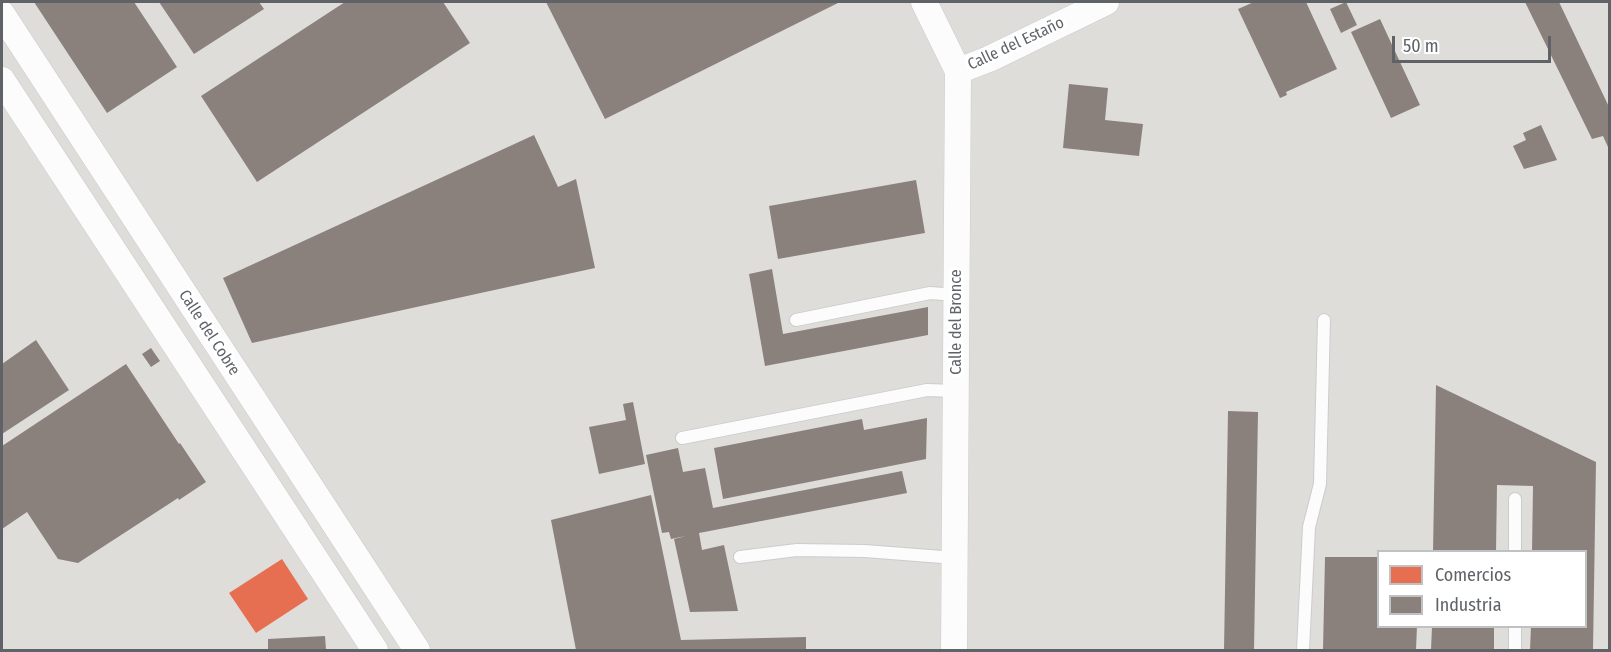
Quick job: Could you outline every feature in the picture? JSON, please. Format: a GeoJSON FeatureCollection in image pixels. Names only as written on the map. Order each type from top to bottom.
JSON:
{"type":"FeatureCollection","features":[{"type":"Feature","properties":{"kind":"street","name":"Calle del Bronce"},"geometry":{"type":"LineString","coordinates":[[924,2],[958,71],[954,651]]}},
{"type":"Feature","properties":{"kind":"street","name":"Calle del Estaño"},"geometry":{"type":"LineString","coordinates":[[958,71],[989,59],[1106,2]]}},
{"type":"Feature","properties":{"kind":"street","name":"Calle del Cobre"},"geometry":{"type":"LineString","coordinates":[[2,14],[417,651]]}},
{"type":"Feature","properties":{"kind":"street","name":"Calle del Cobre"},"geometry":{"type":"LineString","coordinates":[[2,80],[375,651]]}},
{"type":"Feature","properties":{"kind":"lane"},"geometry":{"type":"LineString","coordinates":[[796,320],[930,293],[957,295]]}},
{"type":"Feature","properties":{"kind":"lane"},"geometry":{"type":"LineString","coordinates":[[1303,651],[1309,527],[1320,484],[1324,320]]}},
{"type":"Feature","properties":{"kind":"lane"},"geometry":{"type":"LineString","coordinates":[[682,438],[927,390],[956,391]]}},
{"type":"Feature","properties":{"kind":"lane"},"geometry":{"type":"LineString","coordinates":[[1515,499],[1515,550]]}},
{"type":"Feature","properties":{"kind":"lane"},"geometry":{"type":"LineString","coordinates":[[740,557],[797,550],[865,551],[955,558]]}},
{"type":"Feature","properties":{"kind":"lane"},"geometry":{"type":"LineString","coordinates":[[1515,628],[1515,651]]}},
{"type":"Feature","properties":{"kind":"shaded area"},"geometry":{"type":"Polygon","coordinates":[[[2,2],[1609,2],[1609,650],[2,650],[2,2]]]}},
{"type":"Feature","properties":{"kind":"building: Comercios"},"geometry":{"type":"Polygon","coordinates":[[[282,559],[308,599],[256,633],[229,593],[282,559]]]}},
{"type":"Feature","properties":{"kind":"building: Industria"},"geometry":{"type":"Polygon","coordinates":[[[34,2],[134,2],[177,67],[107,113],[34,2]]]}},
{"type":"Feature","properties":{"kind":"building: Industria"},"geometry":{"type":"Polygon","coordinates":[[[159,2],[259,2],[264,9],[194,54],[159,2]]]}},
{"type":"Feature","properties":{"kind":"building: Industria"},"geometry":{"type":"Polygon","coordinates":[[[345,2],[443,2],[470,43],[257,182],[201,96],[345,2]]]}},
{"type":"Feature","properties":{"kind":"building: Industria"},"geometry":{"type":"Polygon","coordinates":[[[546,2],[840,2],[605,119],[546,2]]]}},
{"type":"Feature","properties":{"kind":"building: Industria"},"geometry":{"type":"Polygon","coordinates":[[[1254,2],[1306,2],[1337,69],[1286,92],[1287,95],[1280,98],[1238,9],[1254,2]]]}},
{"type":"Feature","properties":{"kind":"building: Industria"},"geometry":{"type":"Polygon","coordinates":[[[1346,2],[1357,25],[1341,33],[1330,9],[1346,2]]]}},
{"type":"Feature","properties":{"kind":"building: Industria"},"geometry":{"type":"Polygon","coordinates":[[[1525,2],[1559,2],[1610,109],[1610,147],[1603,136],[1592,139],[1525,2]]]}},
{"type":"Feature","properties":{"kind":"building: Industria"},"geometry":{"type":"Polygon","coordinates":[[[1380,19],[1420,105],[1391,118],[1351,32],[1380,19]]]}},
{"type":"Feature","properties":{"kind":"building: Industria"},"geometry":{"type":"Polygon","coordinates":[[[1069,84],[1108,88],[1105,120],[1143,124],[1139,156],[1063,148],[1069,84]]]}},
{"type":"Feature","properties":{"kind":"building: Industria"},"geometry":{"type":"Polygon","coordinates":[[[1541,125],[1557,160],[1524,169],[1513,146],[1526,140],[1523,133],[1541,125]]]}},
{"type":"Feature","properties":{"kind":"building: Industria"},"geometry":{"type":"Polygon","coordinates":[[[534,135],[558,187],[576,179],[595,268],[252,343],[223,278],[534,135]]]}},
{"type":"Feature","properties":{"kind":"building: Industria"},"geometry":{"type":"Polygon","coordinates":[[[916,180],[925,233],[778,259],[769,206],[916,180]]]}},
{"type":"Feature","properties":{"kind":"building: Industria"},"geometry":{"type":"Polygon","coordinates":[[[772,269],[783,334],[928,307],[928,335],[765,366],[749,274],[772,269]]]}},
{"type":"Feature","properties":{"kind":"building: Industria"},"geometry":{"type":"Polygon","coordinates":[[[36,340],[69,390],[2,434],[2,364],[36,340]]]}},
{"type":"Feature","properties":{"kind":"building: Industria"},"geometry":{"type":"Polygon","coordinates":[[[151,348],[160,361],[151,367],[142,354],[151,348]]]}},
{"type":"Feature","properties":{"kind":"building: Industria"},"geometry":{"type":"Polygon","coordinates":[[[126,364],[206,482],[78,563],[58,559],[27,512],[2,529],[2,446],[126,364]]]}},
{"type":"Feature","properties":{"kind":"building: Industria"},"geometry":{"type":"Polygon","coordinates":[[[1436,385],[1596,462],[1593,650],[1530,650],[1531,628],[1587,628],[1587,550],[1532,550],[1533,486],[1497,485],[1496,550],[1433,550],[1436,385]]]}},
{"type":"Feature","properties":{"kind":"building: Industria"},"geometry":{"type":"Polygon","coordinates":[[[633,402],[645,464],[599,474],[589,427],[626,420],[623,404],[633,402]]]}},
{"type":"Feature","properties":{"kind":"building: Industria"},"geometry":{"type":"Polygon","coordinates":[[[1228,411],[1258,412],[1254,650],[1224,650],[1228,411]]]}},
{"type":"Feature","properties":{"kind":"building: Industria"},"geometry":{"type":"Polygon","coordinates":[[[927,418],[926,459],[723,499],[714,448],[862,419],[864,430],[927,418]]]}},
{"type":"Feature","properties":{"kind":"building: Industria"},"geometry":{"type":"Polygon","coordinates":[[[678,448],[683,472],[705,468],[713,508],[902,471],[907,493],[699,533],[702,550],[724,545],[738,611],[690,612],[674,539],[686,536],[671,539],[669,532],[662,533],[646,455],[678,448]]]}},
{"type":"Feature","properties":{"kind":"building: Industria"},"geometry":{"type":"Polygon","coordinates":[[[651,495],[681,640],[806,637],[806,650],[576,650],[551,520],[651,495]]]}},
{"type":"Feature","properties":{"kind":"building: Industria"},"geometry":{"type":"Polygon","coordinates":[[[1325,557],[1377,557],[1377,628],[1417,628],[1416,650],[1323,650],[1325,557]]]}},
{"type":"Feature","properties":{"kind":"building: Industria"},"geometry":{"type":"Polygon","coordinates":[[[1432,628],[1494,628],[1494,650],[1431,650],[1432,628]]]}},
{"type":"Feature","properties":{"kind":"building: Industria"},"geometry":{"type":"Polygon","coordinates":[[[325,636],[326,650],[268,650],[268,639],[325,636]]]}}]}
